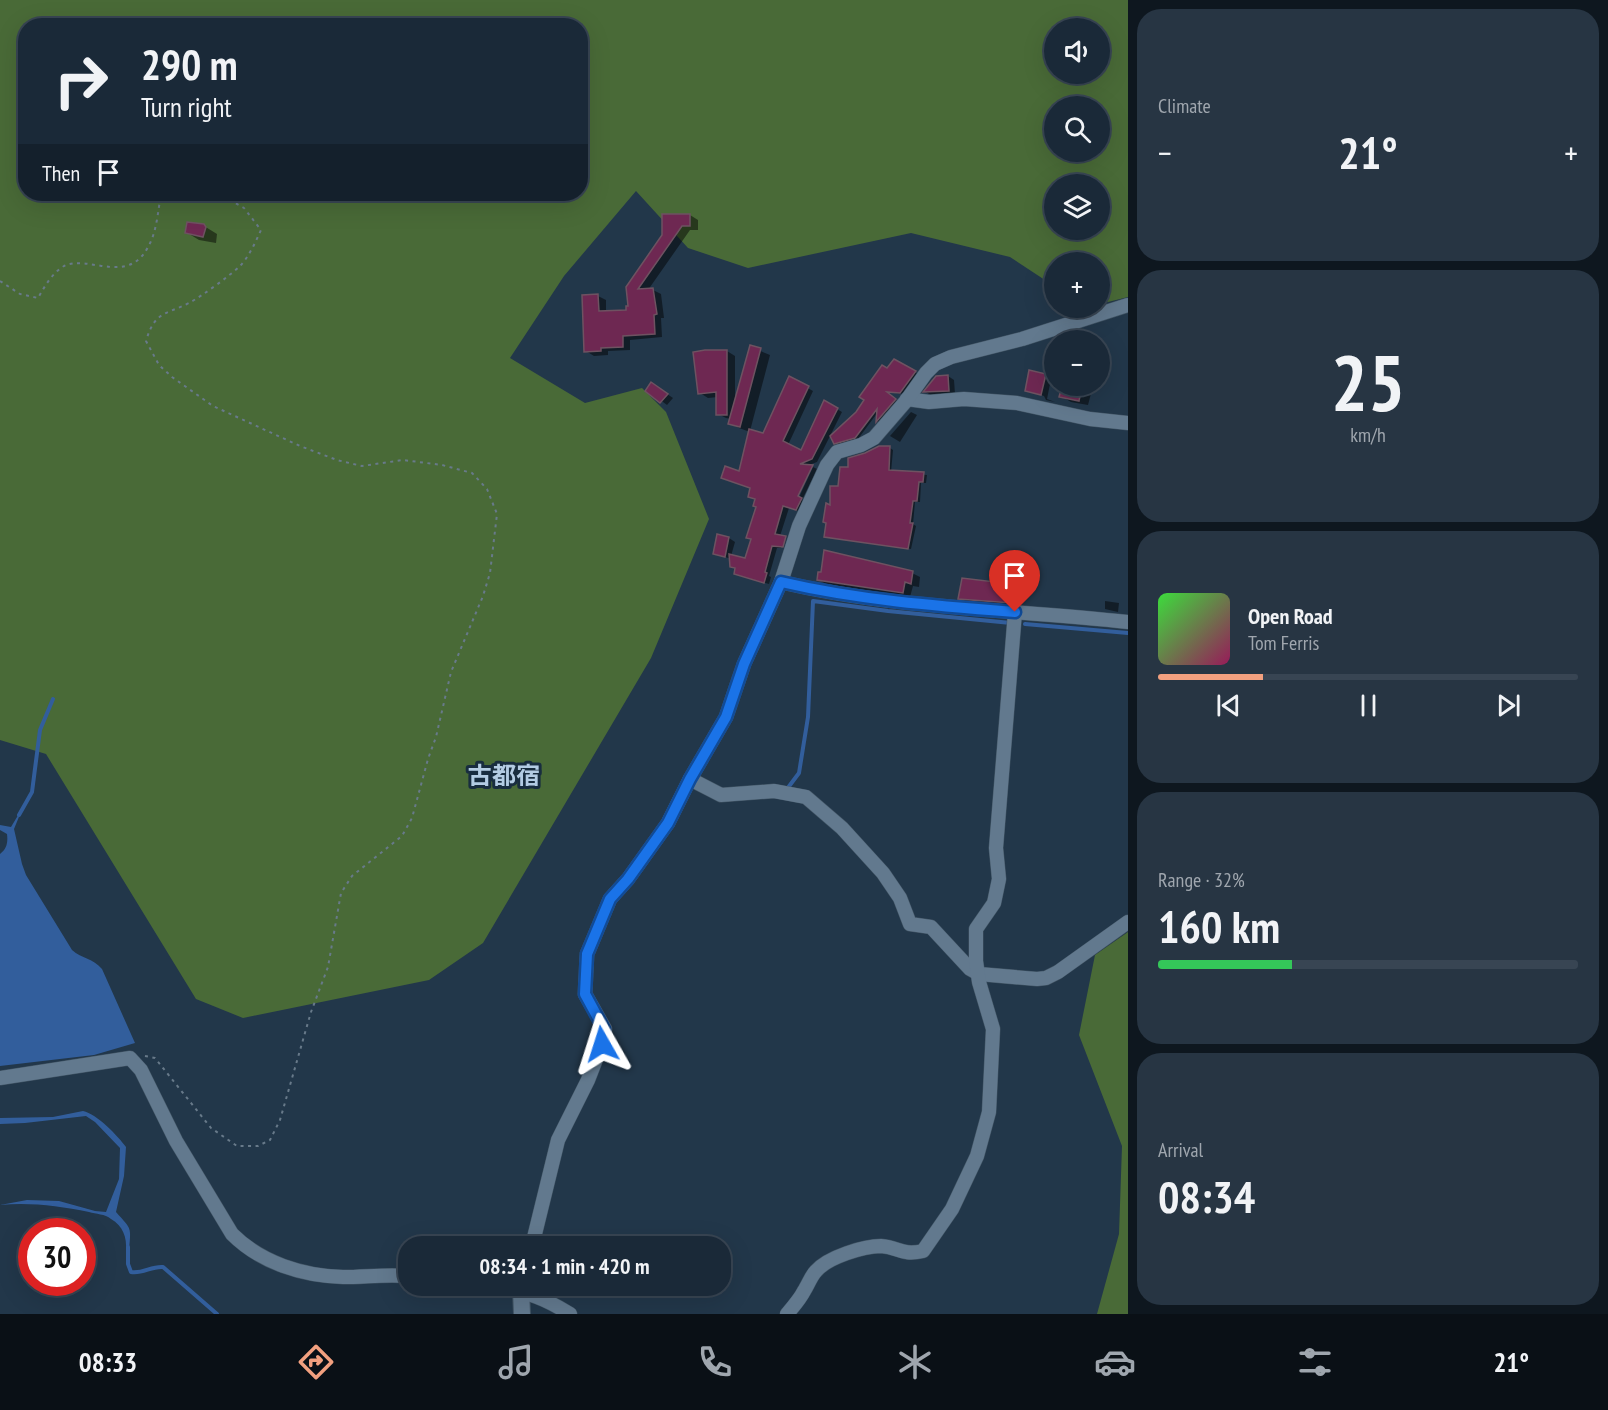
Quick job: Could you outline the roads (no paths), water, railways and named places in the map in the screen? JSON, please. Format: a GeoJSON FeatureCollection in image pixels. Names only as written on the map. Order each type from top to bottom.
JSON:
{"type":"FeatureCollection","features":[{"type":"Feature","properties":{"kind":"street"},"geometry":{"type":"LineString","coordinates":[[534,1236],[558,1140],[588,1080],[602,1044],[604,1029],[585,994],[587,954],[610,899],[628,879],[668,823],[690,779],[726,717],[744,664],[781,582],[799,526],[827,465],[837,453],[874,438],[935,364],[951,357],[1022,339],[1128,305]]}},
{"type":"Feature","properties":{"kind":"street"},"geometry":{"type":"LineString","coordinates":[[907,399],[928,402],[964,399],[1017,403],[1090,419],[1128,423]]}},
{"type":"Feature","properties":{"kind":"street"},"geometry":{"type":"LineString","coordinates":[[781,582],[836,594],[933,606],[1128,622]]}},
{"type":"Feature","properties":{"kind":"street"},"geometry":{"type":"LineString","coordinates":[[787,1314],[804,1293],[815,1271],[856,1249],[886,1246],[904,1253],[923,1251],[952,1209],[976,1156],[989,1112],[993,1029],[984,1003],[976,961],[976,929],[994,903],[999,879],[996,848],[1015,612]]}},
{"type":"Feature","properties":{"kind":"street"},"geometry":{"type":"LineString","coordinates":[[690,779],[722,795],[774,791],[806,797],[842,828],[883,873],[900,898],[910,924],[931,927],[970,969],[979,974],[1046,978],[1058,972],[1128,922]]}},
{"type":"Feature","properties":{"kind":"street"},"geometry":{"type":"LineString","coordinates":[[0,1078],[130,1058],[141,1070],[177,1141],[232,1234],[242,1244],[274,1262],[306,1274],[343,1277],[398,1275]]}},
{"type":"Feature","properties":{"kind":"street"},"geometry":{"type":"LineString","coordinates":[[522,1296],[522,1314]]}},
{"type":"Feature","properties":{"kind":"street"},"geometry":{"type":"LineString","coordinates":[[539,1296],[570,1314]]}},
{"type":"Feature","properties":{"kind":"water"},"geometry":{"type":"Polygon","coordinates":[[[23,807],[14,829],[26,875],[72,950],[102,969],[135,1043],[94,1055],[0,1066],[0,854],[6,848],[7,834],[0,830],[0,825],[11,827],[23,807]]]}},
{"type":"Feature","properties":{"kind":"water"},"geometry":{"type":"Polygon","coordinates":[[[83,1111],[101,1121],[126,1147],[124,1176],[116,1212],[129,1229],[129,1251],[126,1251],[126,1241],[121,1229],[106,1216],[44,1205],[0,1205],[27,1200],[59,1201],[106,1212],[119,1179],[120,1148],[95,1122],[86,1116],[0,1124],[0,1118],[53,1117],[83,1111]]]}},
{"type":"Feature","properties":{"kind":"waterway"},"geometry":{"type":"LineString","coordinates":[[787,789],[799,773],[808,717],[813,601],[1011,623]]}},
{"type":"Feature","properties":{"kind":"waterway"},"geometry":{"type":"LineString","coordinates":[[1025,624],[1128,633]]}},
{"type":"Feature","properties":{"kind":"waterway"},"geometry":{"type":"LineString","coordinates":[[19,815],[32,792],[40,730],[53,699]]}},
{"type":"Feature","properties":{"kind":"waterway"},"geometry":{"type":"LineString","coordinates":[[128,1247],[128,1264],[131,1272],[163,1267],[217,1314]]}},
{"type":"Feature","properties":{"kind":"district","name":"古都宿"},"geometry":{"type":"Point","coordinates":[504,775]}}]}
